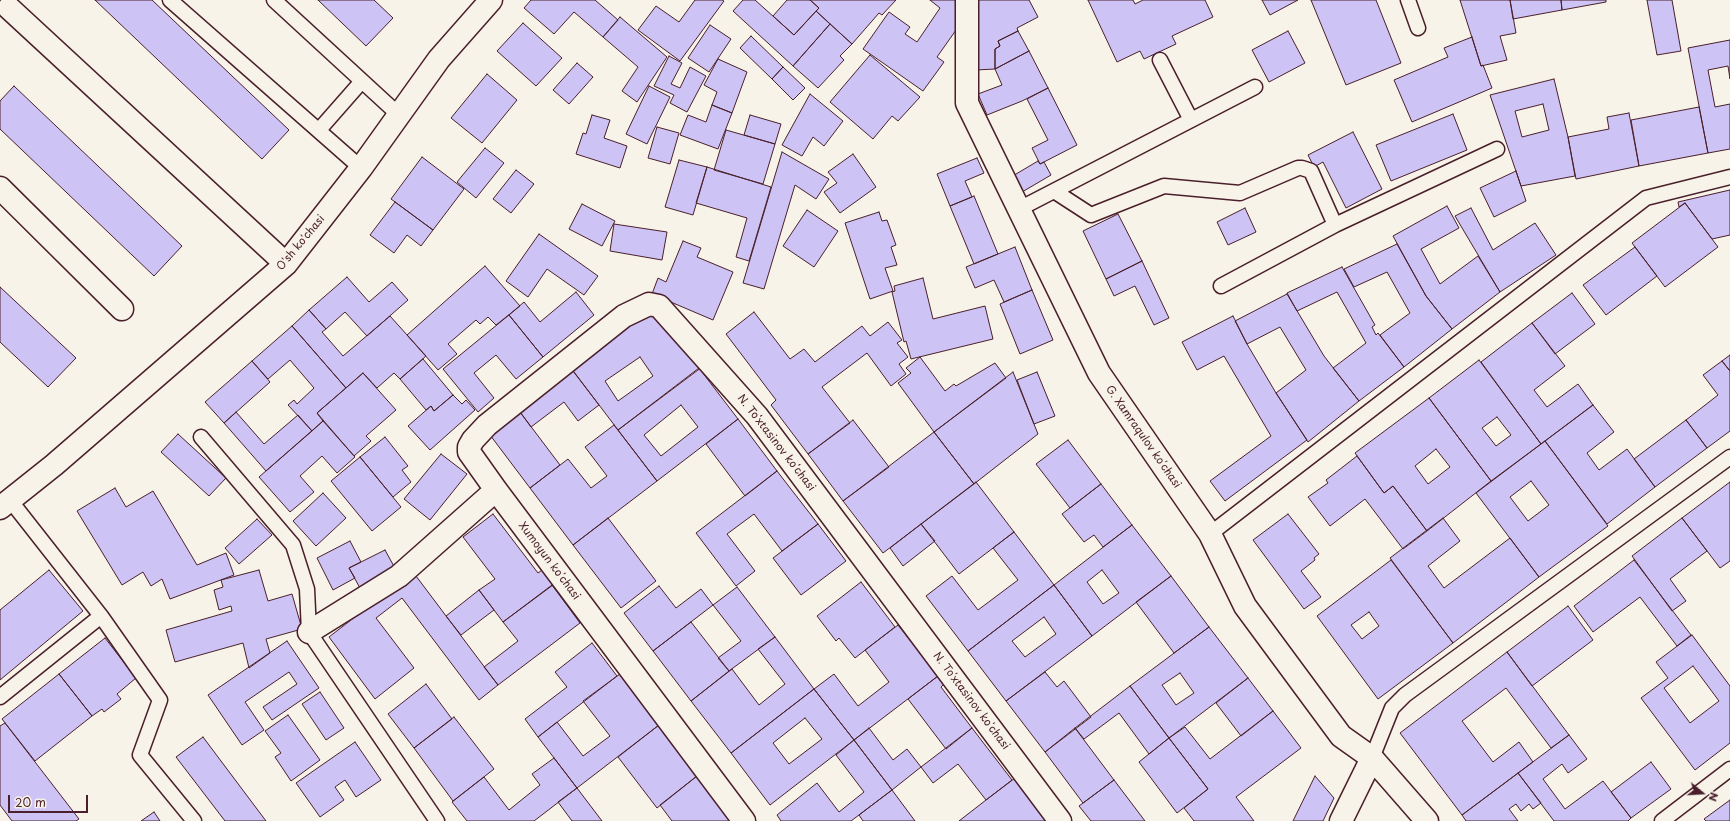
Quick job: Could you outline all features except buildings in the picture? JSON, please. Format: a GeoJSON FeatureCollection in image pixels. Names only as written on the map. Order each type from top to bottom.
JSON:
{"type":"FeatureCollection","features":[{"type":"Feature","properties":{"kind":"street","name":"O'sh ko'chasi"},"geometry":{"type":"LineString","coordinates":[[5,504],[54,465],[286,264],[362,168],[439,59],[491,0]]}},
{"type":"Feature","properties":{"kind":"street","name":"G. Xamraqulov koʻchasi"},"geometry":{"type":"LineString","coordinates":[[967,0],[967,103],[1100,373],[1210,534],[1245,606],[1341,736],[1372,758],[1427,821]]}},
{"type":"Feature","properties":{"kind":"street"},"geometry":{"type":"LineString","coordinates":[[7,8],[286,264]]}},
{"type":"Feature","properties":{"kind":"street"},"geometry":{"type":"LineString","coordinates":[[0,188],[122,309]]}},
{"type":"Feature","properties":{"kind":"street","name":"N. Toʻxtasinov koʻchasi"},"geometry":{"type":"LineString","coordinates":[[496,490],[469,452],[469,447],[473,440],[487,425],[624,316],[648,304],[659,306],[757,416],[1060,821]]}},
{"type":"Feature","properties":{"kind":"street"},"geometry":{"type":"LineString","coordinates":[[308,632],[399,576],[496,490]]}},
{"type":"Feature","properties":{"kind":"street","name":"Xumoyun koʻchasi"},"geometry":{"type":"LineString","coordinates":[[496,490],[744,821]]}},
{"type":"Feature","properties":{"kind":"street"},"geometry":{"type":"LineString","coordinates":[[1341,821],[1372,758]]}},
{"type":"Feature","properties":{"kind":"lane"},"geometry":{"type":"LineString","coordinates":[[170,0],[362,168]]}},
{"type":"Feature","properties":{"kind":"lane"},"geometry":{"type":"LineString","coordinates":[[274,0],[399,115]]}},
{"type":"Feature","properties":{"kind":"lane"},"geometry":{"type":"LineString","coordinates":[[1408,0],[1418,28]]}},
{"type":"Feature","properties":{"kind":"lane"},"geometry":{"type":"LineString","coordinates":[[1160,60],[1191,120]]}},
{"type":"Feature","properties":{"kind":"lane"},"geometry":{"type":"LineString","coordinates":[[319,130],[362,81]]}},
{"type":"Feature","properties":{"kind":"lane"},"geometry":{"type":"LineString","coordinates":[[1019,209],[1255,87]]}},
{"type":"Feature","properties":{"kind":"lane"},"geometry":{"type":"LineString","coordinates":[[1221,286],[1335,225],[1497,149]]}},
{"type":"Feature","properties":{"kind":"lane"},"geometry":{"type":"LineString","coordinates":[[1054,192],[1091,215],[1164,186],[1240,193],[1298,168],[1302,168],[1308,169],[1312,174],[1335,225]]}},
{"type":"Feature","properties":{"kind":"lane"},"geometry":{"type":"LineString","coordinates":[[1210,534],[1646,198],[1730,177]]}},
{"type":"Feature","properties":{"kind":"lane"},"geometry":{"type":"LineString","coordinates":[[201,437],[294,545],[307,589],[308,632],[437,821]]}},
{"type":"Feature","properties":{"kind":"lane"},"geometry":{"type":"LineString","coordinates":[[1372,758],[1392,708],[1405,696],[1730,457]]}},
{"type":"Feature","properties":{"kind":"lane"},"geometry":{"type":"LineString","coordinates":[[5,504],[101,616],[160,700],[140,755],[194,821]]}},
{"type":"Feature","properties":{"kind":"lane"},"geometry":{"type":"LineString","coordinates":[[0,697],[101,616]]}},
{"type":"Feature","properties":{"kind":"lane"},"geometry":{"type":"LineString","coordinates":[[1662,821],[1730,769]]}}]}
